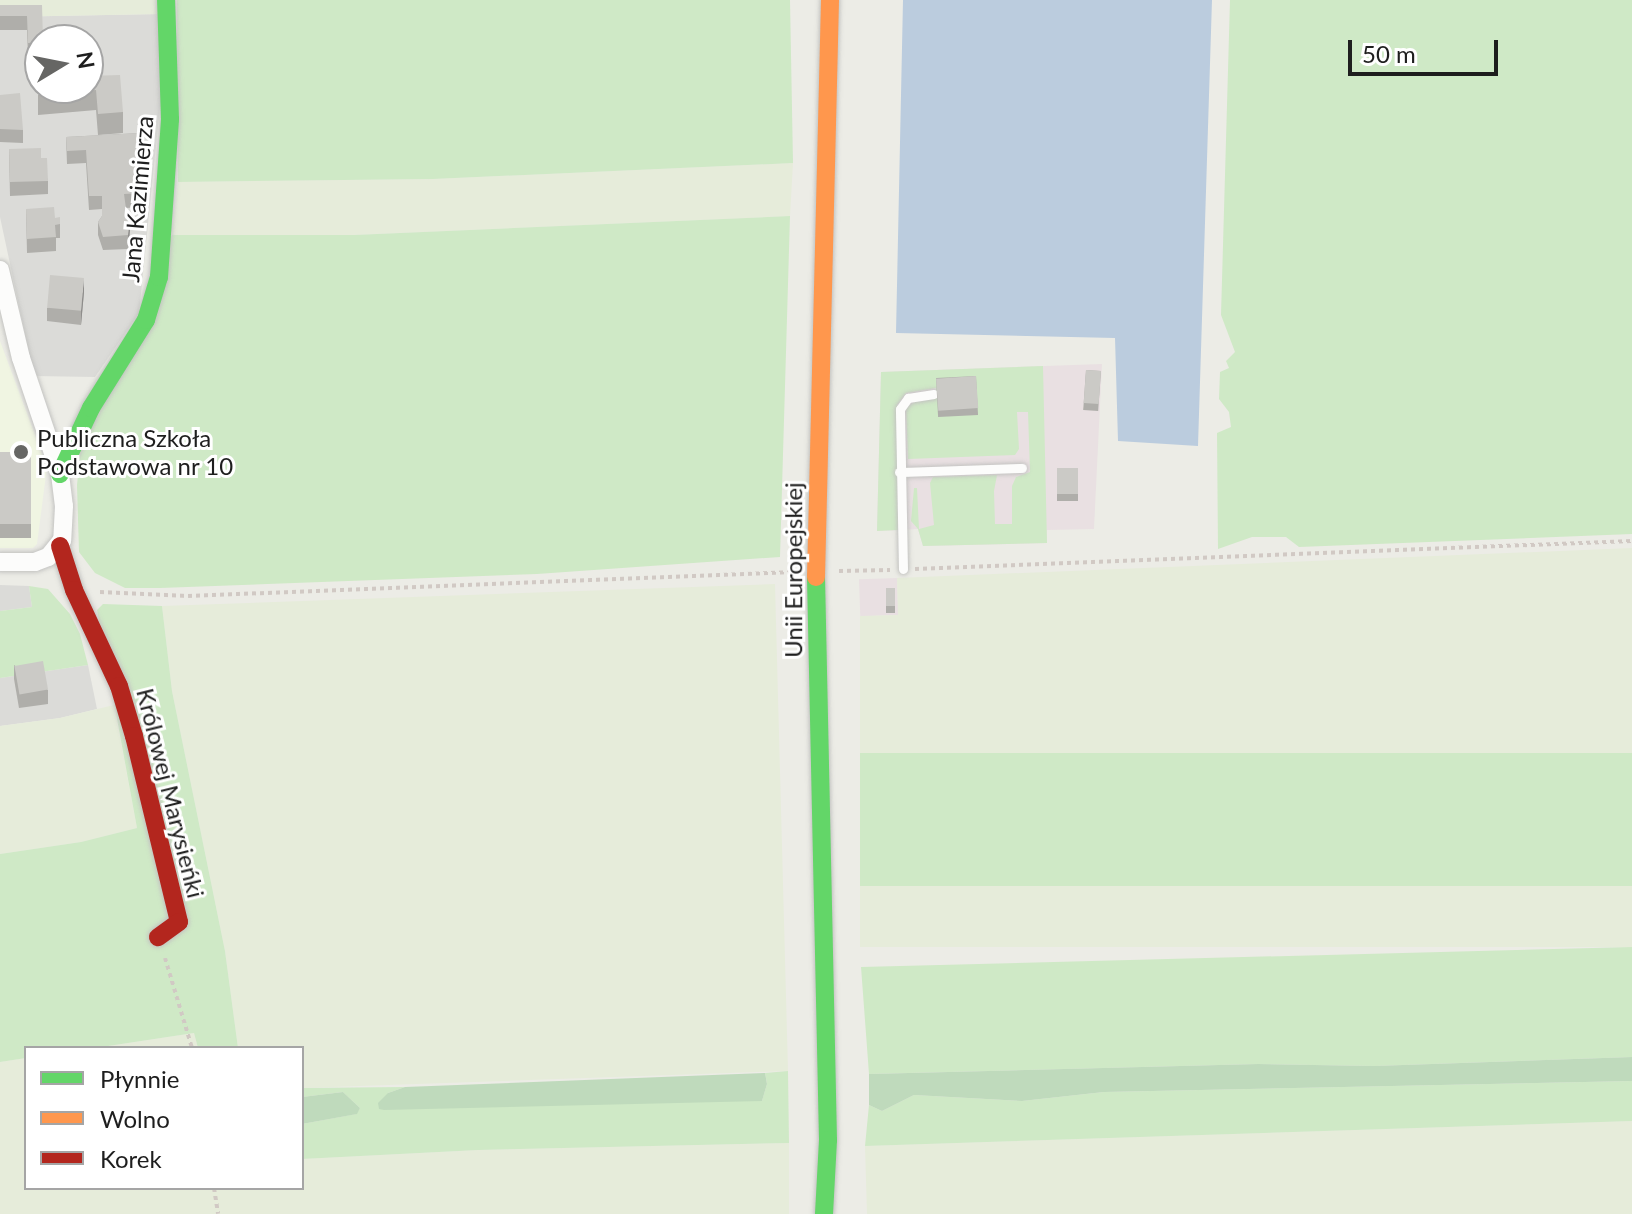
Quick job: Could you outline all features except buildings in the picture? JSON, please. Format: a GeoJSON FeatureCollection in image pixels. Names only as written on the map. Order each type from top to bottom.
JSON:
{"type":"FeatureCollection","features":[{"type":"Feature","properties":{"kind":"main road","name":"Jana Kazimierza"},"geometry":{"type":"LineString","coordinates":[[60,474],[91,408],[146,320],[159,277],[170,119],[166,0]]}},
{"type":"Feature","properties":{"kind":"main road","name":"Unii Europejskiej"},"geometry":{"type":"LineString","coordinates":[[824,1214],[828,1140],[816,572],[830,0]]}},
{"type":"Feature","properties":{"kind":"main road","name":"Królowej Marysieńki"},"geometry":{"type":"LineString","coordinates":[[60,546],[74,590],[119,686],[134,736],[179,922],[158,937]]}},
{"type":"Feature","properties":{"kind":"main road","name":"Unii Europejskiej"},"geometry":{"type":"LineString","coordinates":[[828,1140],[837,1214]]}},
{"type":"Feature","properties":{"kind":"street"},"geometry":{"type":"LineString","coordinates":[[0,270],[21,358],[60,474],[64,506],[60,546],[48,557],[35,562],[0,562]]}},
{"type":"Feature","properties":{"kind":"lane"},"geometry":{"type":"LineString","coordinates":[[903,569],[900,409],[903,402],[915,395],[934,394]]}},
{"type":"Feature","properties":{"kind":"lane"},"geometry":{"type":"LineString","coordinates":[[899,472],[1022,468]]}},
{"type":"Feature","properties":{"kind":"path"},"geometry":{"type":"LineString","coordinates":[[74,590],[188,596],[1632,541]]}},
{"type":"Feature","properties":{"kind":"path"},"geometry":{"type":"LineString","coordinates":[[158,937],[191,1046]]}},
{"type":"Feature","properties":{"kind":"path"},"geometry":{"type":"LineString","coordinates":[[214,1190],[218,1214]]}},
{"type":"Feature","properties":{"kind":"shaded area"},"geometry":{"type":"Polygon","coordinates":[[[0,0],[159,0],[160,14],[0,17],[0,0]]]}},
{"type":"Feature","properties":{"kind":"shaded area"},"geometry":{"type":"Polygon","coordinates":[[[160,14],[162,87],[139,313],[95,377],[34,376],[0,217],[0,17],[160,14]]]}},
{"type":"Feature","properties":{"kind":"shaded area"},"geometry":{"type":"Polygon","coordinates":[[[793,163],[790,216],[354,235],[172,235],[178,182],[433,179],[793,163]]]}},
{"type":"Feature","properties":{"kind":"shaded area","name":"Publiczna Szkoła Podstawowa nr 10"},"geometry":{"type":"Polygon","coordinates":[[[0,341],[47,467],[37,544],[33,548],[0,548],[0,341]]]}},
{"type":"Feature","properties":{"kind":"shaded area"},"geometry":{"type":"Polygon","coordinates":[[[1102,364],[1094,529],[1047,530],[1047,543],[923,546],[918,529],[877,531],[881,372],[1102,364]]]}},
{"type":"Feature","properties":{"kind":"shaded area"},"geometry":{"type":"Polygon","coordinates":[[[1632,548],[1632,753],[860,775],[860,616],[898,615],[897,578],[1632,548]]]}},
{"type":"Feature","properties":{"kind":"shaded area"},"geometry":{"type":"Polygon","coordinates":[[[897,578],[898,615],[860,616],[859,579],[897,578]]]}},
{"type":"Feature","properties":{"kind":"shaded area"},"geometry":{"type":"Polygon","coordinates":[[[775,584],[788,1071],[304,1088],[304,1046],[238,1046],[225,951],[172,691],[162,606],[775,584]]]}},
{"type":"Feature","properties":{"kind":"shaded area"},"geometry":{"type":"Polygon","coordinates":[[[0,585],[29,586],[32,607],[0,611],[0,585]]]}},
{"type":"Feature","properties":{"kind":"shaded area"},"geometry":{"type":"Polygon","coordinates":[[[88,665],[97,709],[60,718],[0,726],[0,678],[88,665]]]}},
{"type":"Feature","properties":{"kind":"shaded area"},"geometry":{"type":"Polygon","coordinates":[[[114,705],[137,828],[81,842],[0,854],[0,726],[60,718],[114,705]]]}},
{"type":"Feature","properties":{"kind":"shaded area"},"geometry":{"type":"Polygon","coordinates":[[[860,886],[1632,886],[1632,947],[860,947],[860,886]]]}},
{"type":"Feature","properties":{"kind":"shaded area"},"geometry":{"type":"Polygon","coordinates":[[[194,1033],[197,1046],[108,1046],[194,1033]]]}},
{"type":"Feature","properties":{"kind":"shaded area"},"geometry":{"type":"Polygon","coordinates":[[[24,1058],[24,1190],[304,1190],[304,1159],[478,1150],[789,1143],[789,1214],[0,1214],[0,1062],[24,1058]]]}},
{"type":"Feature","properties":{"kind":"shaded area"},"geometry":{"type":"Polygon","coordinates":[[[1632,1121],[1632,1214],[867,1214],[865,1146],[1632,1121]]]}},
{"type":"Feature","properties":{"kind":"green space"},"geometry":{"type":"Polygon","coordinates":[[[177,0],[790,0],[793,163],[433,179],[178,182],[177,0]]]}},
{"type":"Feature","properties":{"kind":"green space"},"geometry":{"type":"Polygon","coordinates":[[[1230,0],[1632,0],[1632,534],[1299,547],[1286,537],[1252,537],[1218,549],[1217,433],[1231,427],[1229,412],[1219,399],[1220,372],[1229,368],[1226,361],[1235,352],[1221,315],[1230,0]]]}},
{"type":"Feature","properties":{"kind":"green space"},"geometry":{"type":"Polygon","coordinates":[[[790,216],[780,557],[537,574],[125,588],[95,573],[79,552],[77,485],[81,445],[172,235],[354,235],[790,216]]]}},
{"type":"Feature","properties":{"kind":"green space"},"geometry":{"type":"Polygon","coordinates":[[[1043,366],[1047,543],[923,546],[918,529],[911,521],[914,488],[917,488],[919,529],[934,525],[930,483],[933,477],[997,475],[995,524],[1012,524],[1012,486],[1016,477],[1030,472],[1028,412],[1017,412],[1019,449],[1015,455],[908,459],[906,408],[917,400],[936,398],[936,388],[906,393],[897,405],[898,530],[877,531],[881,372],[1043,366]]]}},
{"type":"Feature","properties":{"kind":"green space"},"geometry":{"type":"Polygon","coordinates":[[[29,586],[48,589],[70,614],[80,634],[88,665],[0,678],[0,611],[32,607],[29,586]]]}},
{"type":"Feature","properties":{"kind":"green space"},"geometry":{"type":"Polygon","coordinates":[[[103,604],[162,606],[172,691],[225,951],[238,1046],[197,1046],[194,1033],[108,1046],[24,1046],[24,1058],[0,1062],[0,854],[81,842],[137,828],[97,610],[103,604]]]}},
{"type":"Feature","properties":{"kind":"green space"},"geometry":{"type":"Polygon","coordinates":[[[860,753],[1632,753],[1632,886],[860,886],[860,753]]]}},
{"type":"Feature","properties":{"kind":"green space"},"geometry":{"type":"Polygon","coordinates":[[[1632,947],[1632,1057],[1374,1066],[1258,1064],[869,1074],[861,967],[1632,947]]]}},
{"type":"Feature","properties":{"kind":"green space"},"geometry":{"type":"Polygon","coordinates":[[[1632,1057],[1632,1081],[1104,1092],[1022,1101],[914,1095],[882,1111],[869,1105],[869,1074],[1258,1064],[1374,1066],[1632,1057]]]}},
{"type":"Feature","properties":{"kind":"green space"},"geometry":{"type":"Polygon","coordinates":[[[788,1071],[789,1143],[478,1150],[304,1159],[304,1124],[356,1114],[360,1108],[343,1092],[304,1097],[304,1088],[405,1087],[388,1093],[762,1101],[767,1084],[765,1073],[788,1071]]]}},
{"type":"Feature","properties":{"kind":"green space"},"geometry":{"type":"Polygon","coordinates":[[[765,1073],[767,1084],[762,1101],[384,1110],[379,1109],[378,1103],[388,1093],[405,1087],[765,1073]]]}},
{"type":"Feature","properties":{"kind":"green space"},"geometry":{"type":"Polygon","coordinates":[[[1632,1081],[1632,1121],[865,1146],[869,1105],[882,1111],[914,1095],[1022,1101],[1104,1092],[1632,1081]]]}},
{"type":"Feature","properties":{"kind":"green space"},"geometry":{"type":"Polygon","coordinates":[[[343,1092],[360,1108],[357,1114],[304,1124],[304,1097],[343,1092]]]}},
{"type":"Feature","properties":{"kind":"water"},"geometry":{"type":"Polygon","coordinates":[[[903,0],[1212,0],[1198,446],[1118,441],[1115,338],[896,333],[903,0]]]}},
{"type":"Feature","properties":{"kind":"traffic: fast"},"geometry":{"type":"LineString","coordinates":[[60,474],[91,408],[146,320],[159,277],[170,119],[166,0]]}},
{"type":"Feature","properties":{"kind":"traffic: fast"},"geometry":{"type":"LineString","coordinates":[[816,577],[828,1140],[824,1214]]}},
{"type":"Feature","properties":{"kind":"traffic: slow"},"geometry":{"type":"LineString","coordinates":[[816,577],[830,0]]}},
{"type":"Feature","properties":{"kind":"traffic: jam"},"geometry":{"type":"LineString","coordinates":[[60,546],[74,590],[119,686],[134,736],[179,922],[158,937]]}},
{"type":"Feature","properties":{"kind":"place","name":"Publiczna Szkoła Podstawowa nr 10"},"geometry":{"type":"Point","coordinates":[21,452]}}]}
